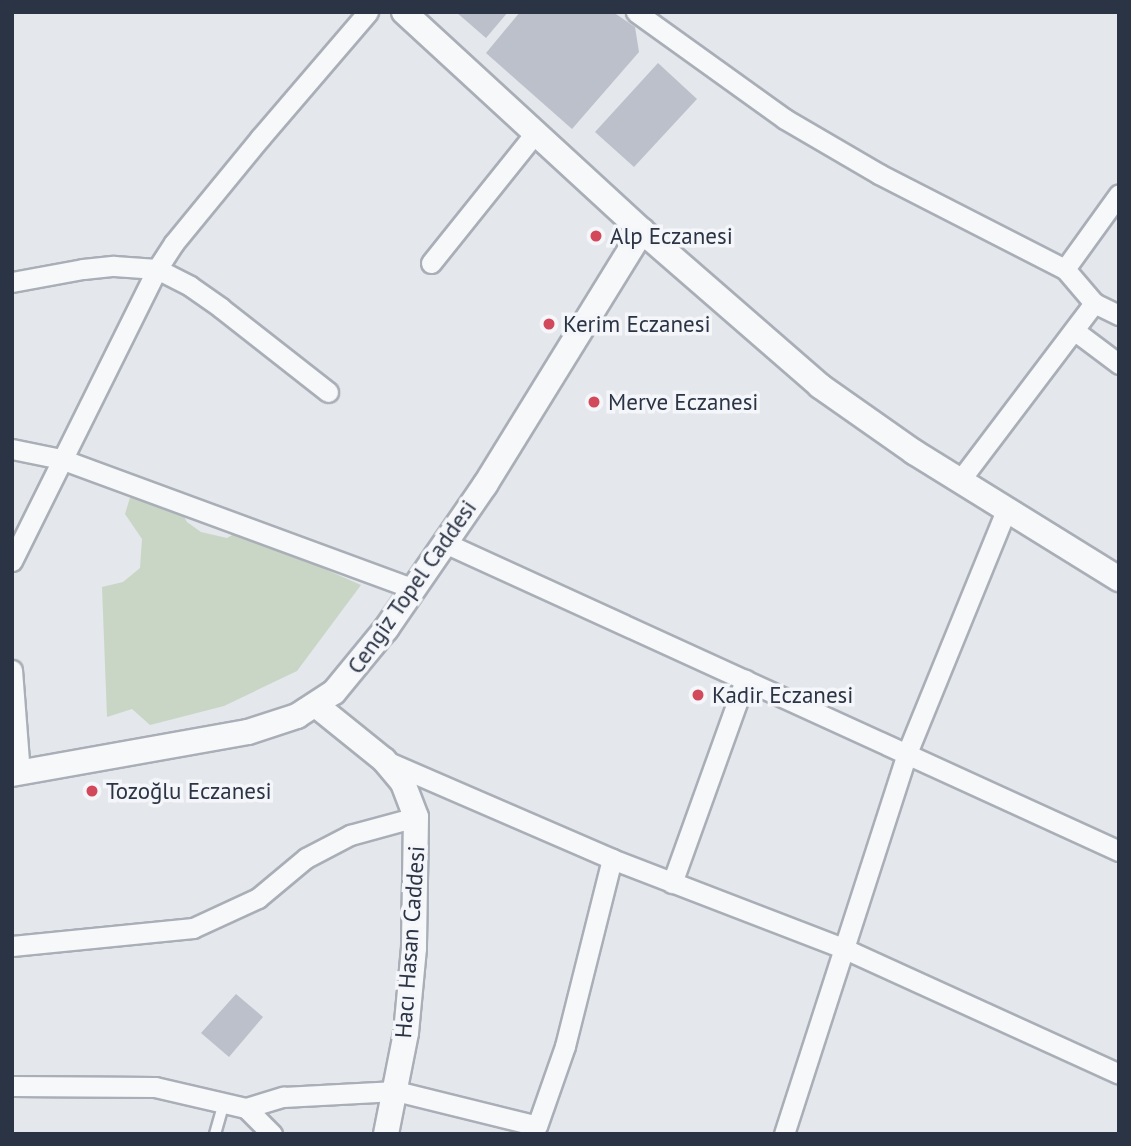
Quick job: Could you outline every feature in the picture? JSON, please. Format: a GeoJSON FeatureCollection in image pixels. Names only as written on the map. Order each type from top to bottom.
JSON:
{"type":"FeatureCollection","features":[{"type":"Feature","properties":{"kind":"street"},"geometry":{"type":"LineString","coordinates":[[12,561],[157,269],[174,243],[260,138],[368,12]]}},
{"type":"Feature","properties":{"kind":"street"},"geometry":{"type":"LineString","coordinates":[[404,12],[642,231],[820,386],[914,452],[1119,579]]}},
{"type":"Feature","properties":{"kind":"street"},"geometry":{"type":"LineString","coordinates":[[636,12],[785,119],[879,174],[1065,269],[1094,303],[1119,316]]}},
{"type":"Feature","properties":{"kind":"street"},"geometry":{"type":"LineString","coordinates":[[431,263],[535,133]]}},
{"type":"Feature","properties":{"kind":"street"},"geometry":{"type":"LineString","coordinates":[[1065,269],[1119,194]]}},
{"type":"Feature","properties":{"kind":"street","name":"Cengiz Topel Caddesi"},"geometry":{"type":"LineString","coordinates":[[16,774],[213,740],[278,723],[317,706],[349,677],[446,543],[642,231]]}},
{"type":"Feature","properties":{"kind":"street"},"geometry":{"type":"LineString","coordinates":[[12,282],[114,266],[157,269],[190,286],[221,308],[328,392]]}},
{"type":"Feature","properties":{"kind":"street"},"geometry":{"type":"LineString","coordinates":[[961,479],[1094,303]]}},
{"type":"Feature","properties":{"kind":"street"},"geometry":{"type":"LineString","coordinates":[[1075,331],[1119,364]]}},
{"type":"Feature","properties":{"kind":"street"},"geometry":{"type":"LineString","coordinates":[[12,449],[61,459],[414,589]]}},
{"type":"Feature","properties":{"kind":"street"},"geometry":{"type":"LineString","coordinates":[[784,1134],[907,753],[1007,508]]}},
{"type":"Feature","properties":{"kind":"street"},"geometry":{"type":"LineString","coordinates":[[446,543],[1119,851]]}},
{"type":"Feature","properties":{"kind":"street"},"geometry":{"type":"LineString","coordinates":[[12,670],[16,774]]}},
{"type":"Feature","properties":{"kind":"street"},"geometry":{"type":"LineString","coordinates":[[672,883],[745,680]]}},
{"type":"Feature","properties":{"kind":"street","name":"Hacı Hasan Caddesi"},"geometry":{"type":"LineString","coordinates":[[317,706],[384,760],[403,783],[416,817],[414,948],[396,1091],[386,1134]]}},
{"type":"Feature","properties":{"kind":"street"},"geometry":{"type":"LineString","coordinates":[[384,760],[612,859],[843,948],[1119,1074]]}},
{"type":"Feature","properties":{"kind":"street"},"geometry":{"type":"LineString","coordinates":[[12,946],[193,928],[258,898],[306,858],[350,835],[416,817]]}},
{"type":"Feature","properties":{"kind":"street"},"geometry":{"type":"LineString","coordinates":[[246,1108],[283,1097],[396,1091],[537,1126],[565,1046],[612,859]]}},
{"type":"Feature","properties":{"kind":"street"},"geometry":{"type":"LineString","coordinates":[[12,1086],[155,1087],[246,1108],[272,1134]]}},
{"type":"Feature","properties":{"kind":"lane"},"geometry":{"type":"LineString","coordinates":[[215,1134],[224,1102]]}},
{"type":"Feature","properties":{"kind":"green space"},"geometry":{"type":"Polygon","coordinates":[[[132,491],[179,507],[187,522],[201,532],[227,538],[239,531],[361,585],[297,671],[224,706],[150,725],[132,709],[107,717],[102,587],[123,582],[140,568],[142,539],[125,514],[132,491]]]}},
{"type":"Feature","properties":{"kind":"building"},"geometry":{"type":"Polygon","coordinates":[[[456,12],[508,12],[486,38],[456,12]]]}},
{"type":"Feature","properties":{"kind":"building"},"geometry":{"type":"Polygon","coordinates":[[[520,12],[613,12],[635,27],[639,52],[572,129],[486,53],[520,12]]]}},
{"type":"Feature","properties":{"kind":"building"},"geometry":{"type":"Polygon","coordinates":[[[658,63],[697,99],[634,167],[595,132],[658,63]]]}},
{"type":"Feature","properties":{"kind":"building"},"geometry":{"type":"Polygon","coordinates":[[[236,994],[263,1017],[229,1057],[201,1033],[236,994]]]}},
{"type":"Feature","properties":{"kind":"place","name":"Alp Eczanesi"},"geometry":{"type":"Point","coordinates":[596,236]}},
{"type":"Feature","properties":{"kind":"place","name":"Kerim Eczanesi"},"geometry":{"type":"Point","coordinates":[549,324]}},
{"type":"Feature","properties":{"kind":"place","name":"Merve Eczanesi"},"geometry":{"type":"Point","coordinates":[594,402]}},
{"type":"Feature","properties":{"kind":"place","name":"Kadir Eczanesi"},"geometry":{"type":"Point","coordinates":[698,695]}},
{"type":"Feature","properties":{"kind":"place","name":"Tozoğlu Eczanesi"},"geometry":{"type":"Point","coordinates":[92,791]}}]}
